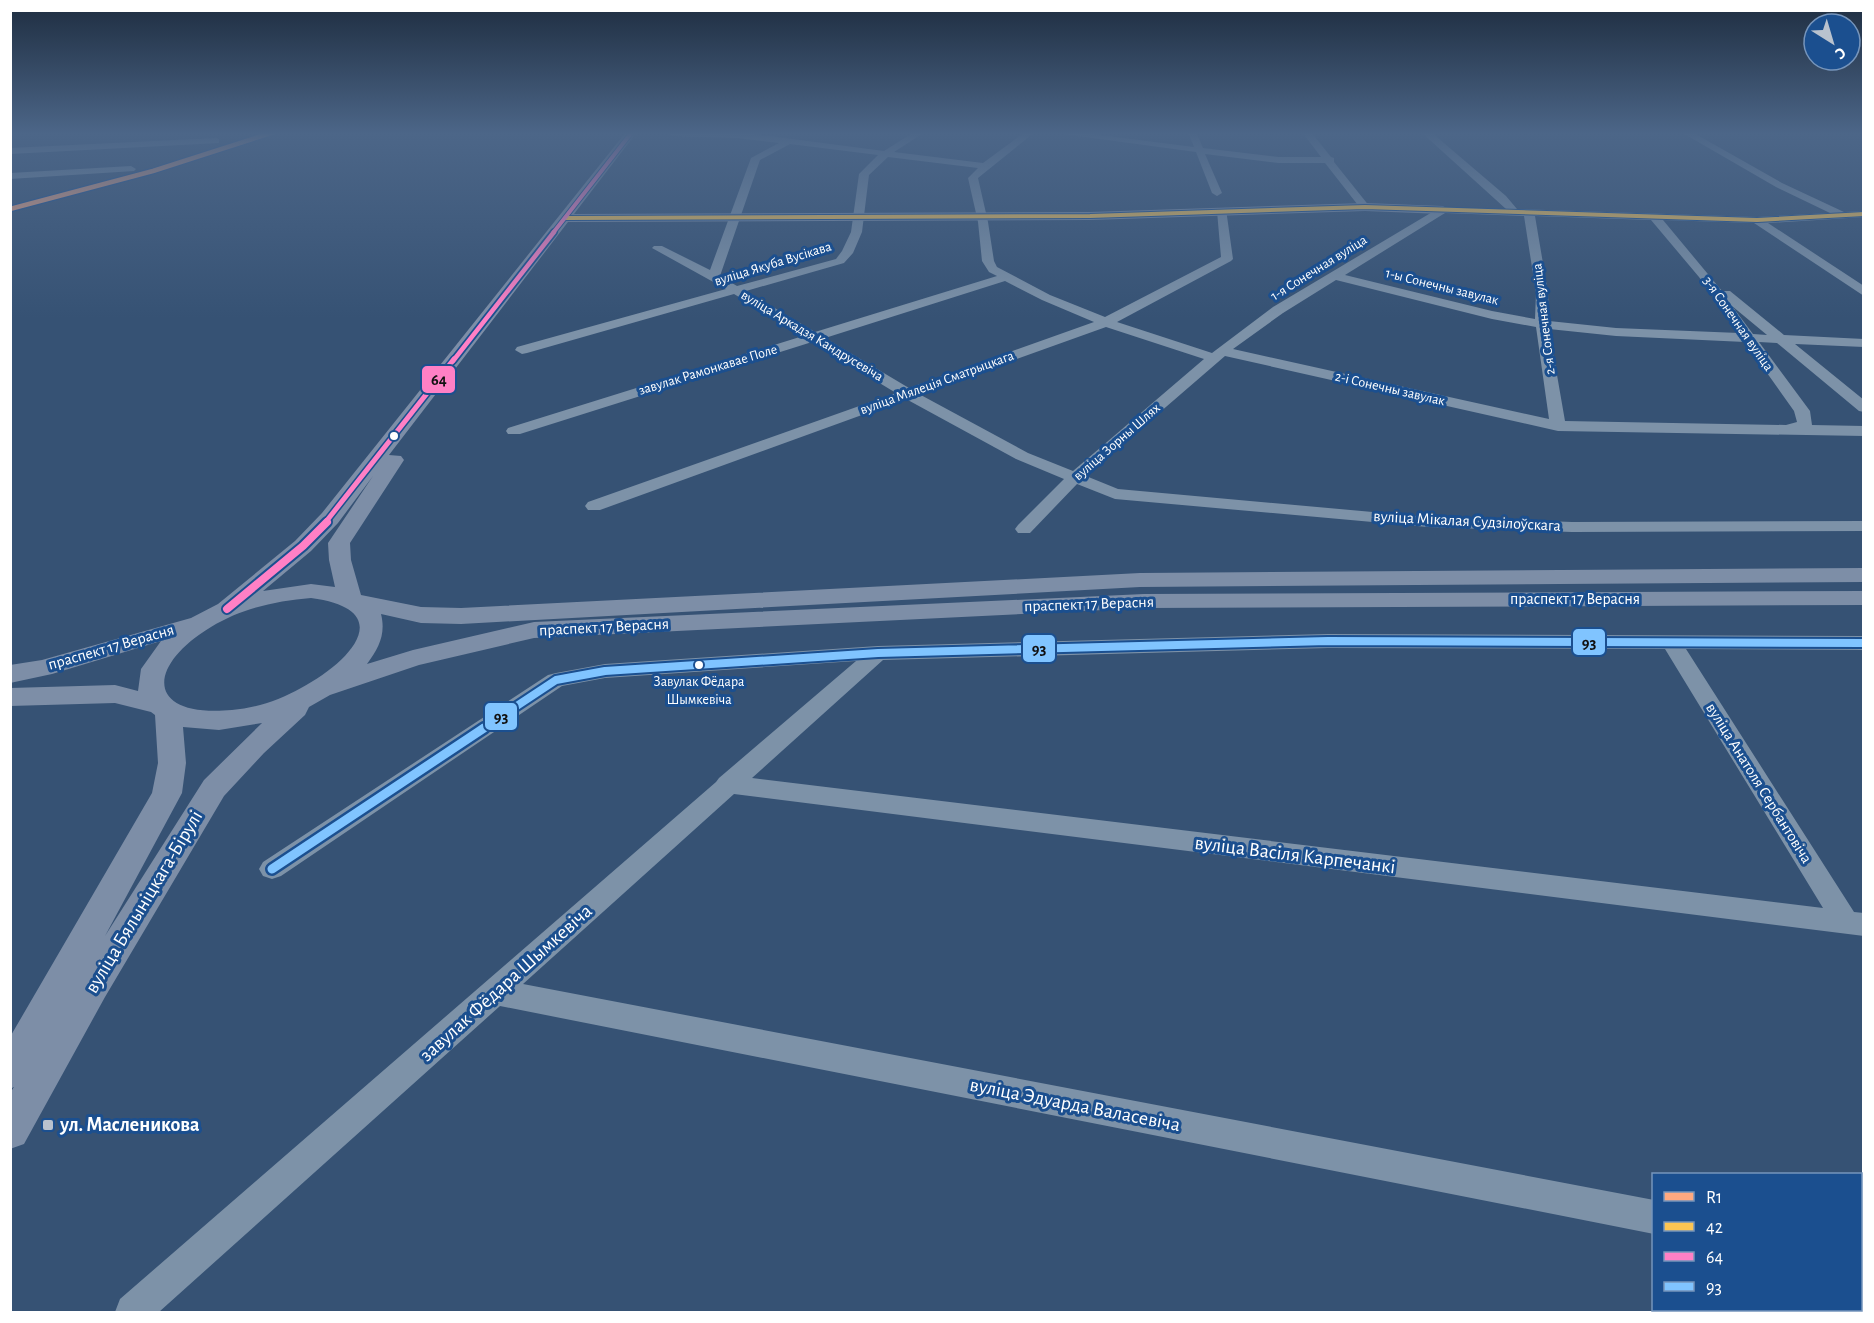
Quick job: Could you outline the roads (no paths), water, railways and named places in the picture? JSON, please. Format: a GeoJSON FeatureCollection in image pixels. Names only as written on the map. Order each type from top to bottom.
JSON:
{"type":"FeatureCollection","features":[{"type":"Feature","properties":{"kind":"main road"},"geometry":{"type":"LineString","coordinates":[[315,693],[351,667],[368,646],[373,626],[371,617],[355,601],[339,560],[339,543],[391,464],[589,194]]}},
{"type":"Feature","properties":{"kind":"main road"},"geometry":{"type":"LineString","coordinates":[[219,613],[303,546],[330,518],[593,194]]}},
{"type":"Feature","properties":{"kind":"main road"},"geometry":{"type":"LineString","coordinates":[[570,221],[1051,221],[1090,216],[1222,211],[1365,207],[1443,210]]}},
{"type":"Feature","properties":{"kind":"main road","name":"праспект 17 Верасня"},"geometry":{"type":"LineString","coordinates":[[10,674],[84,656],[261,598],[295,592],[326,592],[355,601],[421,615],[460,616],[1140,580],[1863,575]]}},
{"type":"Feature","properties":{"kind":"main road","name":"праспект 17 Верасня"},"geometry":{"type":"LineString","coordinates":[[10,697],[115,694],[164,708],[195,720],[231,720],[269,712],[413,658],[534,630],[1144,601],[1863,598]]}},
{"type":"Feature","properties":{"kind":"main road","name":"вуліца Бялыніцкага-Бірулі"},"geometry":{"type":"LineString","coordinates":[[10,1071],[49,1007],[167,793],[172,763],[164,708],[153,697],[150,688],[155,667],[177,640],[219,613]]}},
{"type":"Feature","properties":{"kind":"main road","name":"вуліца Бялыніцкага-Бірулі"},"geometry":{"type":"LineString","coordinates":[[10,1130],[93,986],[214,788],[254,746],[315,693]]}},
{"type":"Feature","properties":{"kind":"street"},"geometry":{"type":"LineString","coordinates":[[714,277],[744,194]]}},
{"type":"Feature","properties":{"kind":"street","name":"вуліца Якуба Вусікава"},"geometry":{"type":"LineString","coordinates":[[522,350],[840,261],[849,253],[858,220],[861,194]]}},
{"type":"Feature","properties":{"kind":"street"},"geometry":{"type":"LineString","coordinates":[[977,194],[983,220],[988,261],[993,269],[1006,277]]}},
{"type":"Feature","properties":{"kind":"street"},"geometry":{"type":"LineString","coordinates":[[1355,194],[1365,207]]}},
{"type":"Feature","properties":{"kind":"street"},"geometry":{"type":"LineString","coordinates":[[1497,194],[1514,212]]}},
{"type":"Feature","properties":{"kind":"street"},"geometry":{"type":"LineString","coordinates":[[1798,194],[1845,215]]}},
{"type":"Feature","properties":{"kind":"street"},"geometry":{"type":"LineString","coordinates":[[1443,210],[1757,220],[1863,214]]}},
{"type":"Feature","properties":{"kind":"street","name":"1-я Сонечная вуліца"},"geometry":{"type":"LineString","coordinates":[[1218,355],[1278,310],[1443,210]]}},
{"type":"Feature","properties":{"kind":"street","name":"вуліца Мялеція Сматрыцкага"},"geometry":{"type":"LineString","coordinates":[[594,506],[1104,323],[1227,259],[1222,211]]}},
{"type":"Feature","properties":{"kind":"street","name":"2-я Сонечная вуліца"},"geometry":{"type":"LineString","coordinates":[[1529,212],[1542,293],[1542,324],[1558,426]]}},
{"type":"Feature","properties":{"kind":"street","name":"3-я Сонечная вуліца"},"geometry":{"type":"LineString","coordinates":[[1655,218],[1703,274],[1802,411],[1805,425],[1792,428]]}},
{"type":"Feature","properties":{"kind":"street"},"geometry":{"type":"LineString","coordinates":[[1757,220],[1863,292]]}},
{"type":"Feature","properties":{"kind":"street","name":"вуліца Аркадзя Кандрусевіча"},"geometry":{"type":"LineString","coordinates":[[658,248],[738,291],[908,394],[1022,456],[1074,478]]}},
{"type":"Feature","properties":{"kind":"street"},"geometry":{"type":"LineString","coordinates":[[1703,274],[1863,408]]}},
{"type":"Feature","properties":{"kind":"street","name":"1-ы Сонечны завулак"},"geometry":{"type":"LineString","coordinates":[[1336,276],[1492,315],[1542,324],[1610,332],[1863,343]]}},
{"type":"Feature","properties":{"kind":"street","name":"2-і Сонечны завулак"},"geometry":{"type":"LineString","coordinates":[[1006,277],[1104,323],[1218,355],[1558,426],[1792,428],[1863,431]]}},
{"type":"Feature","properties":{"kind":"street","name":"завулак Рамонкавае Поле"},"geometry":{"type":"LineString","coordinates":[[514,431],[1006,277]]}},
{"type":"Feature","properties":{"kind":"street","name":"вуліца Зорны Шлях"},"geometry":{"type":"LineString","coordinates":[[1023,529],[1074,478],[1218,355]]}},
{"type":"Feature","properties":{"kind":"street","name":"вуліца Мікалая Судзілоўскага"},"geometry":{"type":"LineString","coordinates":[[1074,478],[1115,494],[1428,522],[1648,528],[1863,526]]}},
{"type":"Feature","properties":{"kind":"street"},"geometry":{"type":"LineString","coordinates":[[272,869],[556,680],[605,671],[878,653],[1328,641],[1863,643]]}},
{"type":"Feature","properties":{"kind":"street","name":"вуліца Анатоля Сербантовіча"},"geometry":{"type":"LineString","coordinates":[[1672,643],[1855,924]]}},
{"type":"Feature","properties":{"kind":"street","name":"завулак Фёдара Шымкевіча"},"geometry":{"type":"LineString","coordinates":[[133,1312],[496,992],[727,784],[878,653]]}},
{"type":"Feature","properties":{"kind":"street","name":"вуліца Васіля Карпечанкі"},"geometry":{"type":"LineString","coordinates":[[727,784],[1855,924]]}},
{"type":"Feature","properties":{"kind":"street","name":"вуліца Эдуарда Валасевіча"},"geometry":{"type":"LineString","coordinates":[[496,992],[1652,1217]]}},
{"type":"Feature","properties":{"kind":"place","name":"Завулак Фёдара Шымкевіча"},"geometry":{"type":"Point","coordinates":[699,665]}},
{"type":"Feature","properties":{"kind":"place","name":"ул. Масленикова"},"geometry":{"type":"Point","coordinates":[48,1125]}}]}
